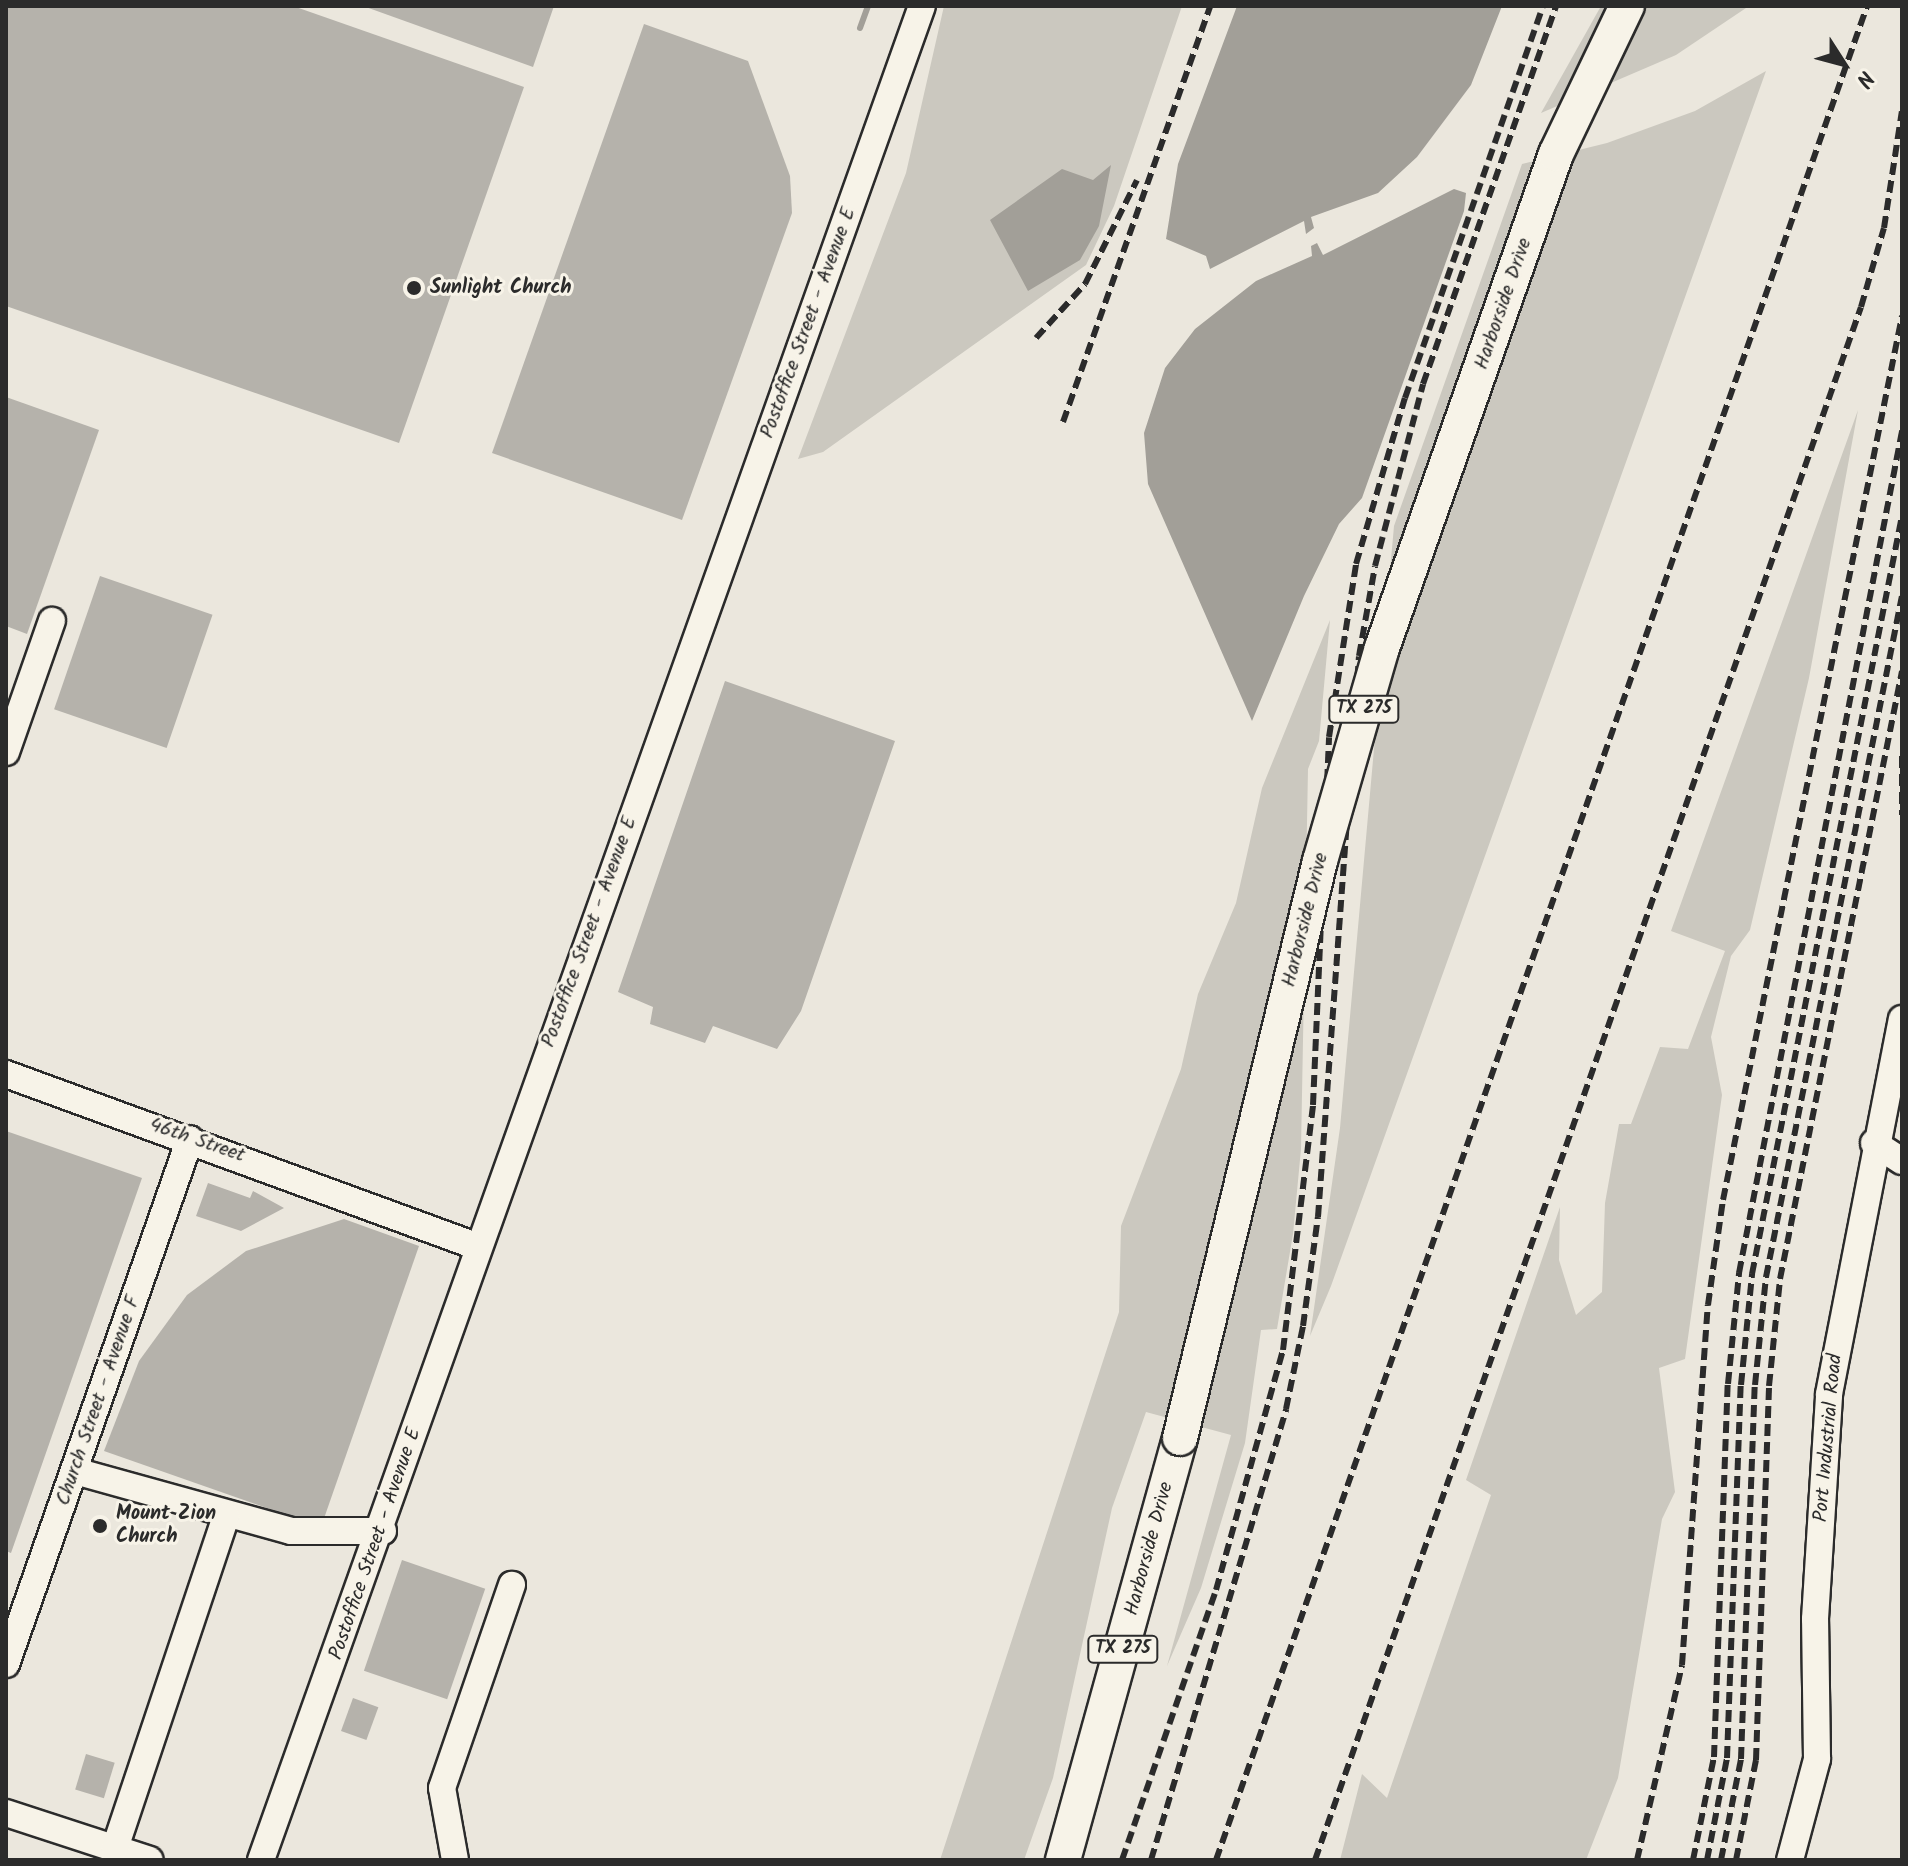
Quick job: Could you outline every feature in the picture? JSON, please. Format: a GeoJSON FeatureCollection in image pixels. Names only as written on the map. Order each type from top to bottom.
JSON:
{"type":"FeatureCollection","features":[{"type":"Feature","properties":{"kind":"main road","name":"Harborside Drive"},"geometry":{"type":"LineString","coordinates":[[1063,1860],[1180,1438],[1320,861],[1382,648],[1556,154],[1627,6]]}},
{"type":"Feature","properties":{"kind":"street","name":"Postoffice Street - Avenue E"},"geometry":{"type":"LineString","coordinates":[[261,1860],[383,1531],[476,1246],[922,6]]}},
{"type":"Feature","properties":{"kind":"street"},"geometry":{"type":"LineString","coordinates":[[6,752],[52,621]]}},
{"type":"Feature","properties":{"kind":"street","name":"Port Industrial Road"},"geometry":{"type":"LineString","coordinates":[[1790,1860],[1817,1759],[1815,1619],[1829,1394],[1874,1143],[1902,1019]]}},
{"type":"Feature","properties":{"kind":"street","name":"46th Street"},"geometry":{"type":"LineString","coordinates":[[6,1074],[388,1211],[476,1246]]}},
{"type":"Feature","properties":{"kind":"street","name":"Church Street - Avenue F"},"geometry":{"type":"LineString","coordinates":[[6,1664],[190,1139]]}},
{"type":"Feature","properties":{"kind":"street"},"geometry":{"type":"LineString","coordinates":[[1874,1143],[1902,1161]]}},
{"type":"Feature","properties":{"kind":"street"},"geometry":{"type":"LineString","coordinates":[[75,1471],[226,1516],[291,1531],[383,1531]]}},
{"type":"Feature","properties":{"kind":"street"},"geometry":{"type":"LineString","coordinates":[[98,1850],[226,1516]]}},
{"type":"Feature","properties":{"kind":"street"},"geometry":{"type":"LineString","coordinates":[[455,1860],[442,1788],[512,1585]]}},
{"type":"Feature","properties":{"kind":"street"},"geometry":{"type":"LineString","coordinates":[[6,1813],[98,1850],[150,1860]]}},
{"type":"Feature","properties":{"kind":"shaded area"},"geometry":{"type":"Polygon","coordinates":[[[944,6],[1182,6],[1114,206],[1086,265],[823,452],[798,459],[906,173],[944,6]]]}},
{"type":"Feature","properties":{"kind":"shaded area"},"geometry":{"type":"Polygon","coordinates":[[[1237,6],[1502,6],[1471,85],[1417,157],[1378,193],[1311,217],[1314,228],[1306,234],[1304,221],[1210,269],[1206,256],[1166,239],[1178,164],[1237,6]]]}},
{"type":"Feature","properties":{"kind":"shaded area"},"geometry":{"type":"Polygon","coordinates":[[[1601,6],[1749,6],[1676,55],[1541,113],[1601,6]]]}},
{"type":"Feature","properties":{"kind":"shaded area"},"geometry":{"type":"Polygon","coordinates":[[[1766,71],[1331,1286],[1310,1336],[1340,1128],[1394,526],[1522,164],[1607,143],[1695,111],[1766,71]]]}},
{"type":"Feature","properties":{"kind":"shaded area"},"geometry":{"type":"Polygon","coordinates":[[[1111,165],[1099,226],[1080,260],[1028,291],[990,220],[1062,169],[1093,180],[1111,165]]]}},
{"type":"Feature","properties":{"kind":"shaded area"},"geometry":{"type":"Polygon","coordinates":[[[1454,189],[1466,193],[1464,211],[1362,498],[1339,524],[1304,596],[1252,721],[1148,484],[1144,433],[1165,368],[1195,329],[1256,281],[1312,256],[1311,246],[1317,243],[1323,255],[1454,189]]]}},
{"type":"Feature","properties":{"kind":"shaded area"},"geometry":{"type":"Polygon","coordinates":[[[1858,410],[1809,678],[1750,930],[1731,956],[1711,1037],[1722,1095],[1685,1359],[1659,1368],[1675,1492],[1662,1519],[1618,1778],[1586,1860],[1340,1860],[1362,1774],[1387,1798],[1491,1495],[1466,1480],[1560,1207],[1559,1260],[1576,1315],[1602,1292],[1605,1203],[1619,1124],[1631,1124],[1660,1047],[1688,1049],[1725,951],[1671,931],[1858,410]]]}},
{"type":"Feature","properties":{"kind":"shaded area"},"geometry":{"type":"Polygon","coordinates":[[[1330,620],[1319,741],[1308,769],[1301,1149],[1293,1234],[1277,1329],[1261,1330],[1245,1443],[1201,1588],[1167,1666],[1231,1435],[1146,1412],[1112,1508],[1053,1778],[1024,1860],[940,1860],[1119,1312],[1121,1226],[1181,1069],[1198,994],[1236,903],[1262,788],[1330,620]]]}},
{"type":"Feature","properties":{"kind":"building"},"geometry":{"type":"Polygon","coordinates":[[[6,6],[293,6],[524,87],[399,443],[6,306],[6,6]]]}},
{"type":"Feature","properties":{"kind":"building"},"geometry":{"type":"Polygon","coordinates":[[[363,6],[554,6],[533,67],[363,6]]]}},
{"type":"Feature","properties":{"kind":"building"},"geometry":{"type":"Polygon","coordinates":[[[644,24],[748,61],[790,176],[792,213],[682,520],[492,453],[644,24]]]}},
{"type":"Feature","properties":{"kind":"building"},"geometry":{"type":"Polygon","coordinates":[[[6,397],[99,430],[27,634],[6,626],[6,397]]]}},
{"type":"Feature","properties":{"kind":"building"},"geometry":{"type":"Polygon","coordinates":[[[100,576],[213,615],[167,748],[54,709],[100,576]]]}},
{"type":"Feature","properties":{"kind":"building"},"geometry":{"type":"Polygon","coordinates":[[[725,681],[895,741],[801,1011],[777,1049],[713,1026],[705,1043],[650,1024],[653,1007],[618,992],[725,681]]]}},
{"type":"Feature","properties":{"kind":"building"},"geometry":{"type":"Polygon","coordinates":[[[6,1131],[142,1178],[11,1553],[6,1551],[6,1131]]]}},
{"type":"Feature","properties":{"kind":"building"},"geometry":{"type":"Polygon","coordinates":[[[208,1183],[250,1198],[253,1191],[284,1208],[241,1231],[196,1216],[208,1183]]]}},
{"type":"Feature","properties":{"kind":"building"},"geometry":{"type":"Polygon","coordinates":[[[344,1219],[419,1246],[321,1527],[104,1451],[139,1361],[187,1295],[246,1251],[344,1219]]]}},
{"type":"Feature","properties":{"kind":"building"},"geometry":{"type":"Polygon","coordinates":[[[402,1560],[485,1589],[447,1699],[364,1671],[402,1560]]]}},
{"type":"Feature","properties":{"kind":"building"},"geometry":{"type":"Polygon","coordinates":[[[353,1698],[378,1707],[366,1740],[341,1731],[353,1698]]]}},
{"type":"Feature","properties":{"kind":"building"},"geometry":{"type":"Polygon","coordinates":[[[86,1754],[115,1763],[104,1798],[75,1789],[86,1754]]]}},
{"type":"Feature","properties":{"kind":"waterway"},"geometry":{"type":"LineString","coordinates":[[860,28],[868,6]]}},
{"type":"Feature","properties":{"kind":"railway"},"geometry":{"type":"LineString","coordinates":[[1063,422],[1210,6]]}},
{"type":"Feature","properties":{"kind":"railway"},"geometry":{"type":"LineString","coordinates":[[1122,1860],[1216,1590],[1283,1350],[1313,1105],[1329,737],[1356,564],[1405,398],[1543,6]]}},
{"type":"Feature","properties":{"kind":"railway"},"geometry":{"type":"LineString","coordinates":[[1151,1860],[1286,1409],[1303,1326],[1318,1217],[1359,656],[1375,566],[1423,384],[1556,6]]}},
{"type":"Feature","properties":{"kind":"railway"},"geometry":{"type":"LineString","coordinates":[[1216,1860],[1867,6]]}},
{"type":"Feature","properties":{"kind":"railway"},"geometry":{"type":"LineString","coordinates":[[1315,1860],[1861,307],[1884,228],[1902,111]]}},
{"type":"Feature","properties":{"kind":"railway"},"geometry":{"type":"LineString","coordinates":[[1036,338],[1085,284],[1137,180]]}},
{"type":"Feature","properties":{"kind":"railway"},"geometry":{"type":"LineString","coordinates":[[1637,1860],[1682,1665],[1708,1305],[1723,1200],[1902,316]]}},
{"type":"Feature","properties":{"kind":"railway"},"geometry":{"type":"LineString","coordinates":[[1693,1860],[1714,1757],[1728,1384],[1739,1273],[1902,431]]}},
{"type":"Feature","properties":{"kind":"railway"},"geometry":{"type":"LineString","coordinates":[[1707,1860],[1727,1758],[1741,1385],[1752,1274],[1902,516]]}},
{"type":"Feature","properties":{"kind":"railway"},"geometry":{"type":"LineString","coordinates":[[1721,1860],[1741,1759],[1755,1385],[1766,1277],[1902,596]]}},
{"type":"Feature","properties":{"kind":"railway"},"geometry":{"type":"LineString","coordinates":[[1736,1860],[1756,1760],[1769,1386],[1780,1279],[1902,671]]}},
{"type":"Feature","properties":{"kind":"railway"},"geometry":{"type":"LineString","coordinates":[[1902,756],[1902,815]]}},
{"type":"Feature","properties":{"kind":"place","name":"Sunlight Church"},"geometry":{"type":"Point","coordinates":[414,288]}},
{"type":"Feature","properties":{"kind":"place","name":"Mount Zion Church"},"geometry":{"type":"Point","coordinates":[100,1526]}}]}
